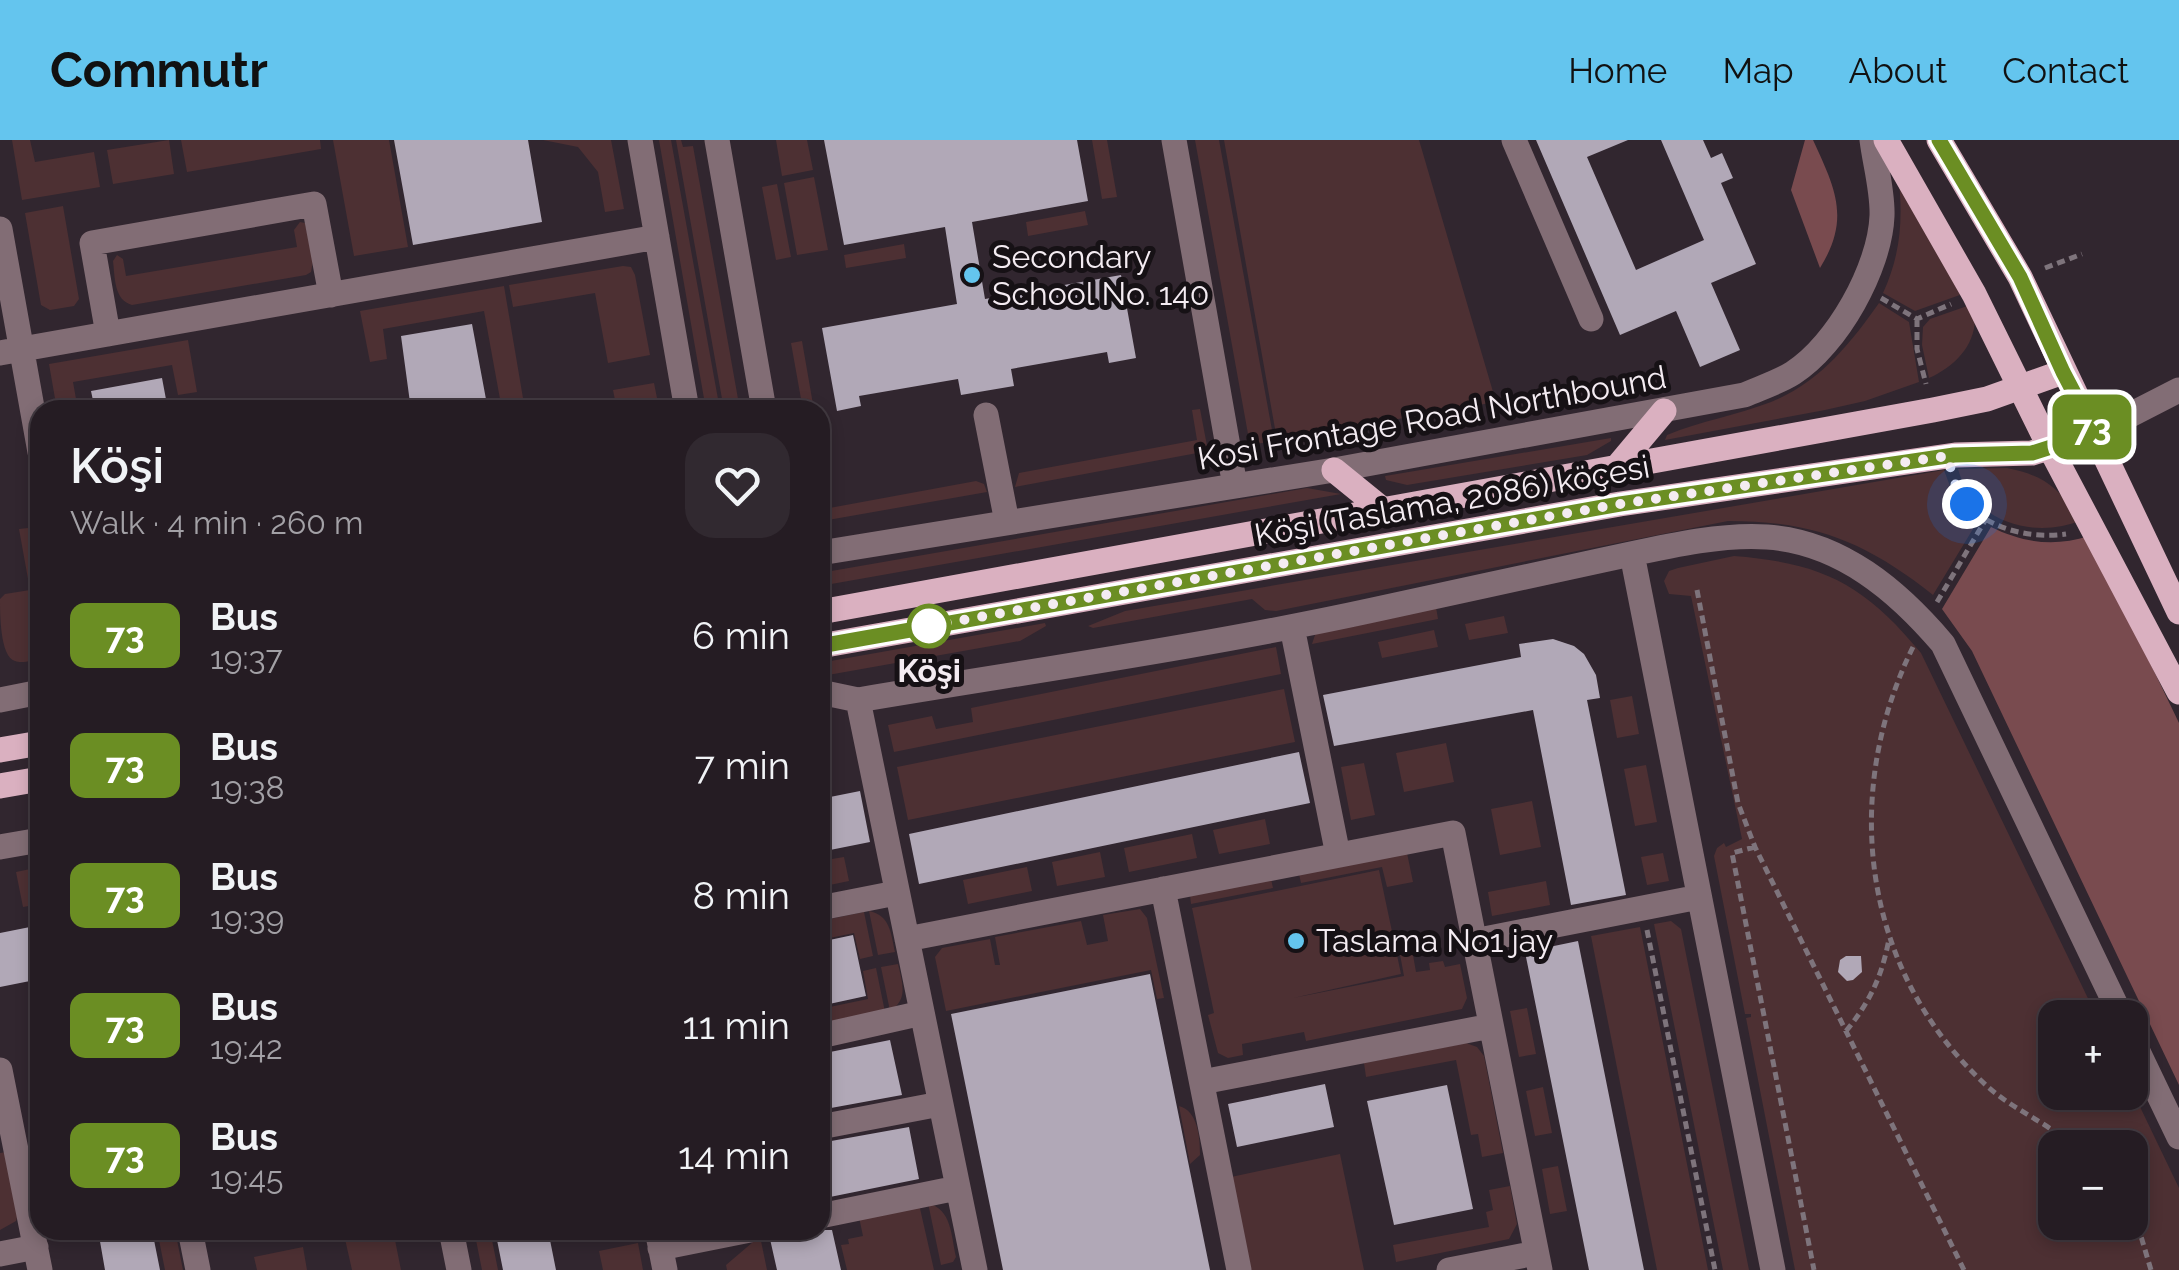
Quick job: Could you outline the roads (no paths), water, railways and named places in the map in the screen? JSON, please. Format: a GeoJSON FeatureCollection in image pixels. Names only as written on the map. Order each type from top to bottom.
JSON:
{"type":"FeatureCollection","features":[{"type":"Feature","properties":{"kind":"main road"},"geometry":{"type":"LineString","coordinates":[[1886,140],[1974,294],[2179,692]]}},
{"type":"Feature","properties":{"kind":"main road"},"geometry":{"type":"LineString","coordinates":[[1939,140],[2020,277],[2179,612]]}},
{"type":"Feature","properties":{"kind":"main road","name":"Köşi (Taslama, 2086) köçesi"},"geometry":{"type":"LineString","coordinates":[[830,610],[1933,410],[1987,399],[2063,372]]}},
{"type":"Feature","properties":{"kind":"main road"},"geometry":{"type":"LineString","coordinates":[[1617,467],[1664,411]]}},
{"type":"Feature","properties":{"kind":"main road","name":"Köşi (Taslama, 2086) köçesi"},"geometry":{"type":"LineString","coordinates":[[830,644],[1620,504],[1947,456],[2032,453],[2095,433]]}},
{"type":"Feature","properties":{"kind":"main road"},"geometry":{"type":"LineString","coordinates":[[1334,470],[1382,509]]}},
{"type":"Feature","properties":{"kind":"main road"},"geometry":{"type":"LineString","coordinates":[[0,750],[30,745]]}},
{"type":"Feature","properties":{"kind":"main road"},"geometry":{"type":"LineString","coordinates":[[0,786],[30,781]]}},
{"type":"Feature","properties":{"kind":"street"},"geometry":{"type":"LineString","coordinates":[[640,140],[684,400]]}},
{"type":"Feature","properties":{"kind":"street"},"geometry":{"type":"LineString","coordinates":[[717,140],[762,400]]}},
{"type":"Feature","properties":{"kind":"street"},"geometry":{"type":"LineString","coordinates":[[1174,140],[1235,486]]}},
{"type":"Feature","properties":{"kind":"street"},"geometry":{"type":"LineString","coordinates":[[1514,140],[1590,319]]}},
{"type":"Feature","properties":{"kind":"street","name":"Kosi Frontage Road Northbound"},"geometry":{"type":"LineString","coordinates":[[830,551],[1334,470],[1744,395],[1793,374],[1816,354],[1840,325],[1861,286],[1875,252],[1882,216],[1872,140]]}},
{"type":"Feature","properties":{"kind":"street"},"geometry":{"type":"LineString","coordinates":[[108,334],[92,242],[314,204],[331,295]]}},
{"type":"Feature","properties":{"kind":"street"},"geometry":{"type":"LineString","coordinates":[[0,229],[11,351],[30,417]]}},
{"type":"Feature","properties":{"kind":"street"},"geometry":{"type":"LineString","coordinates":[[11,351],[657,238]]}},
{"type":"Feature","properties":{"kind":"street"},"geometry":{"type":"LineString","coordinates":[[2095,433],[2177,397]]}},
{"type":"Feature","properties":{"kind":"street"},"geometry":{"type":"LineString","coordinates":[[986,415],[1007,522]]}},
{"type":"Feature","properties":{"kind":"street"},"geometry":{"type":"LineString","coordinates":[[830,694],[858,700],[1292,628],[1632,554],[1764,536],[1788,540],[1847,561],[1876,578],[1943,644],[2113,1000]]}},
{"type":"Feature","properties":{"kind":"street"},"geometry":{"type":"LineString","coordinates":[[1632,554],[1773,1270]]}},
{"type":"Feature","properties":{"kind":"street"},"geometry":{"type":"LineString","coordinates":[[1292,628],[1338,855]]}},
{"type":"Feature","properties":{"kind":"street"},"geometry":{"type":"LineString","coordinates":[[0,700],[30,694]]}},
{"type":"Feature","properties":{"kind":"street"},"geometry":{"type":"LineString","coordinates":[[858,700],[975,1270]]}},
{"type":"Feature","properties":{"kind":"street"},"geometry":{"type":"LineString","coordinates":[[907,939],[1453,832],[1538,1262],[1449,1270]]}},
{"type":"Feature","properties":{"kind":"street"},"geometry":{"type":"LineString","coordinates":[[0,846],[30,842]]}},
{"type":"Feature","properties":{"kind":"street"},"geometry":{"type":"LineString","coordinates":[[1163,889],[1239,1270]]}},
{"type":"Feature","properties":{"kind":"street"},"geometry":{"type":"LineString","coordinates":[[830,906],[896,893]]}},
{"type":"Feature","properties":{"kind":"street"},"geometry":{"type":"LineString","coordinates":[[1474,941],[1699,897]]}},
{"type":"Feature","properties":{"kind":"street"},"geometry":{"type":"LineString","coordinates":[[830,1034],[922,1013]]}},
{"type":"Feature","properties":{"kind":"street"},"geometry":{"type":"LineString","coordinates":[[1202,1082],[1492,1026]]}},
{"type":"Feature","properties":{"kind":"street"},"geometry":{"type":"LineString","coordinates":[[0,1070],[30,1219]]}},
{"type":"Feature","properties":{"kind":"street"},"geometry":{"type":"LineString","coordinates":[[2148,1072],[2179,1137]]}},
{"type":"Feature","properties":{"kind":"street"},"geometry":{"type":"LineString","coordinates":[[830,1126],[940,1104]]}},
{"type":"Feature","properties":{"kind":"street"},"geometry":{"type":"LineString","coordinates":[[830,1214],[958,1188]]}},
{"type":"Feature","properties":{"kind":"street"},"geometry":{"type":"LineString","coordinates":[[192,1240],[198,1270]]}},
{"type":"Feature","properties":{"kind":"street"},"geometry":{"type":"LineString","coordinates":[[453,1240],[459,1270]]}},
{"type":"Feature","properties":{"kind":"street"},"geometry":{"type":"LineString","coordinates":[[661,1249],[703,1240]]}},
{"type":"Feature","properties":{"kind":"street"},"geometry":{"type":"LineString","coordinates":[[0,1254],[38,1259]]}},
{"type":"Feature","properties":{"kind":"place","name":"Secondary School No. 140"},"geometry":{"type":"Point","coordinates":[972,275]}},
{"type":"Feature","properties":{"kind":"place","name":"Köşi"},"geometry":{"type":"Point","coordinates":[929,626]}},
{"type":"Feature","properties":{"kind":"place","name":"Taslama No1 jay"},"geometry":{"type":"Point","coordinates":[1296,941]}}]}
